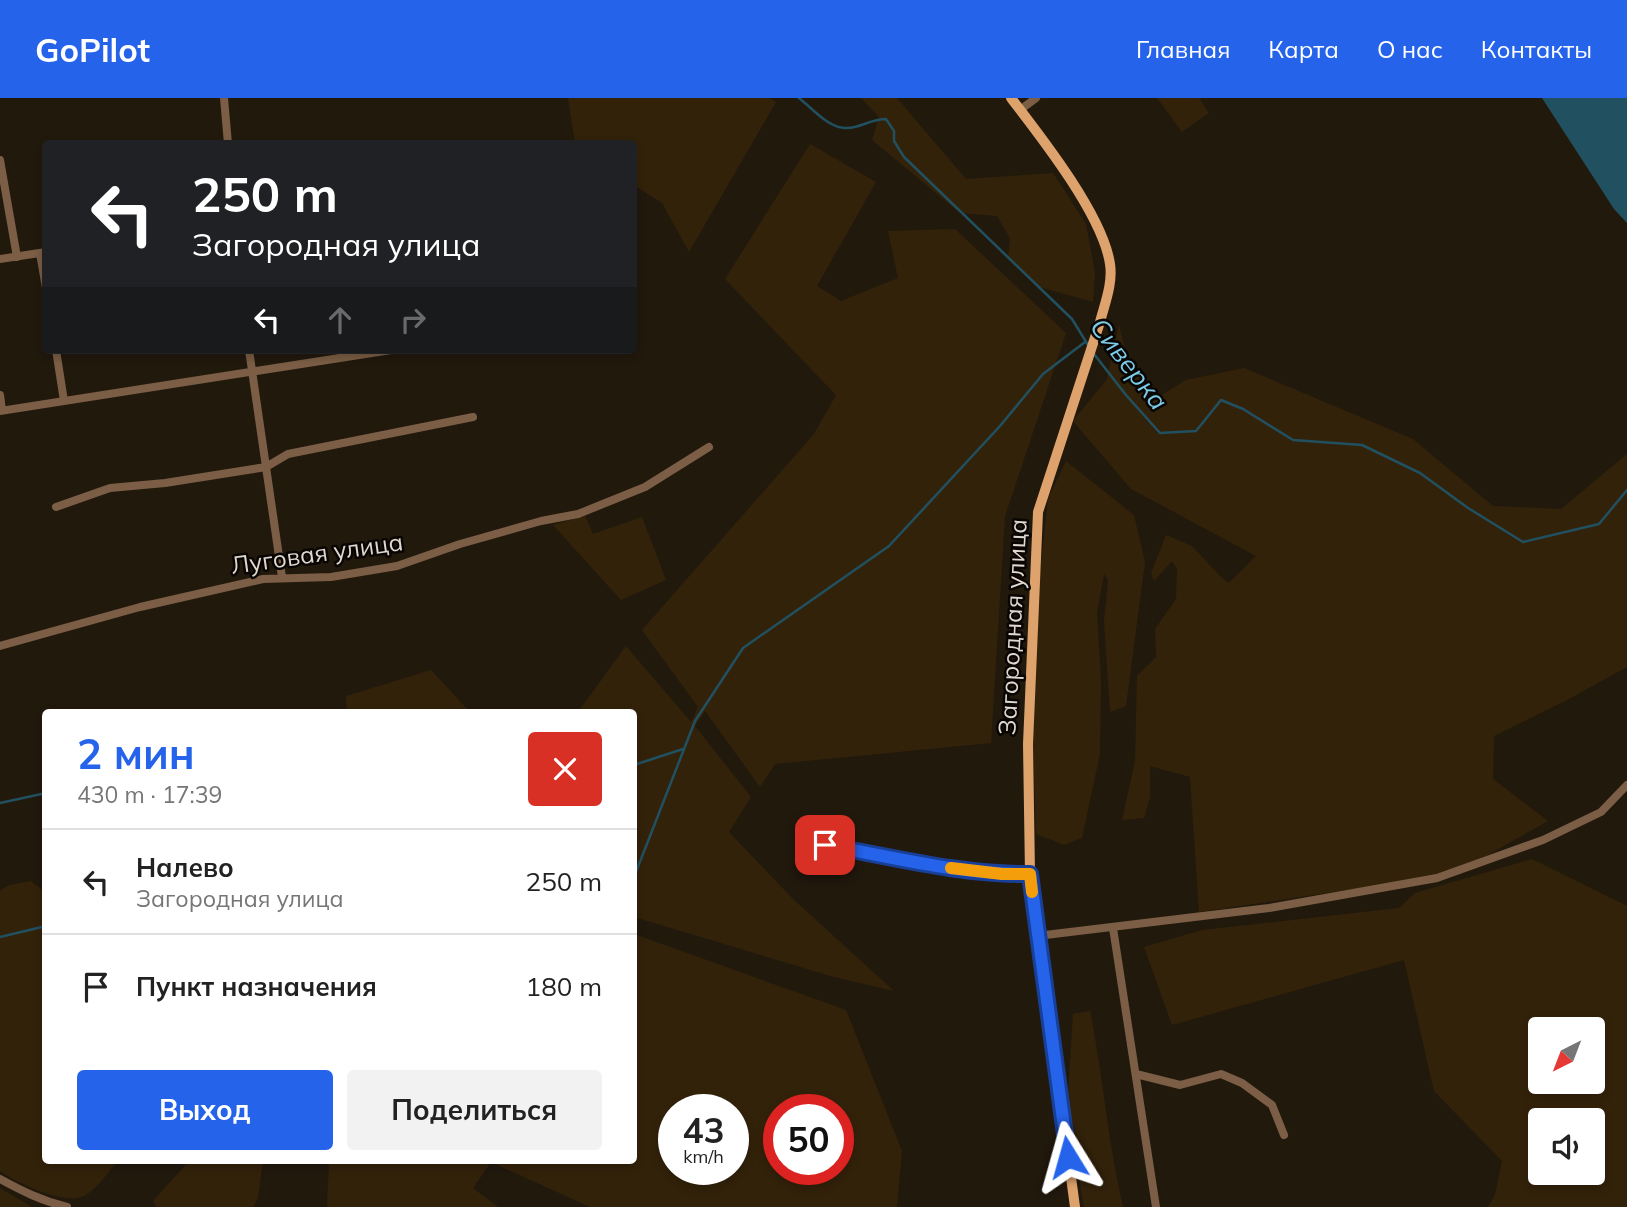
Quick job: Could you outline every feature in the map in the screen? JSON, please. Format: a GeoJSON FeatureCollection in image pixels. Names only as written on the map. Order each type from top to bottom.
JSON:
{"type":"FeatureCollection","features":[{"type":"Feature","properties":{"kind":"main road"},"geometry":{"type":"LineString","coordinates":[[1011,98],[1020,110]]}},
{"type":"Feature","properties":{"kind":"main road","name":"Загородная улица"},"geometry":{"type":"LineString","coordinates":[[1020,110],[1093,217],[1105,242],[1110,266],[1108,293],[1100,322],[1038,512],[1028,744],[1030,874],[1075,1207]]}},
{"type":"Feature","properties":{"kind":"street"},"geometry":{"type":"LineString","coordinates":[[224,98],[228,140]]}},
{"type":"Feature","properties":{"kind":"street"},"geometry":{"type":"LineString","coordinates":[[1020,110],[1035,98]]}},
{"type":"Feature","properties":{"kind":"street"},"geometry":{"type":"LineString","coordinates":[[0,160],[17,257]]}},
{"type":"Feature","properties":{"kind":"street"},"geometry":{"type":"LineString","coordinates":[[0,259],[42,253]]}},
{"type":"Feature","properties":{"kind":"street"},"geometry":{"type":"LineString","coordinates":[[57,354],[64,401]]}},
{"type":"Feature","properties":{"kind":"street"},"geometry":{"type":"LineString","coordinates":[[250,354],[282,577]]}},
{"type":"Feature","properties":{"kind":"street"},"geometry":{"type":"LineString","coordinates":[[0,395],[1,410],[367,354]]}},
{"type":"Feature","properties":{"kind":"street"},"geometry":{"type":"LineString","coordinates":[[56,507],[110,488],[165,484],[266,467],[288,454],[473,417]]}},
{"type":"Feature","properties":{"kind":"street","name":"Луговая улица"},"geometry":{"type":"LineString","coordinates":[[0,646],[199,593],[282,577],[331,577],[397,566],[460,544],[541,521],[578,514],[645,487],[709,447]]}},
{"type":"Feature","properties":{"kind":"street"},"geometry":{"type":"LineString","coordinates":[[1037,936],[1269,908],[1437,878],[1543,840],[1601,812],[1627,785]]}},
{"type":"Feature","properties":{"kind":"street"},"geometry":{"type":"LineString","coordinates":[[825,845],[945,867],[1002,874],[1030,874]]}},
{"type":"Feature","properties":{"kind":"street"},"geometry":{"type":"LineString","coordinates":[[1113,928],[1156,1207]]}},
{"type":"Feature","properties":{"kind":"street"},"geometry":{"type":"LineString","coordinates":[[1136,1074],[1180,1085],[1221,1074],[1242,1083],[1272,1105],[1284,1135]]}},
{"type":"Feature","properties":{"kind":"street"},"geometry":{"type":"LineString","coordinates":[[0,1179],[22,1192],[66,1207]]}},
{"type":"Feature","properties":{"kind":"shaded area"},"geometry":{"type":"Polygon","coordinates":[[[568,98],[769,98],[776,102],[689,252],[662,203],[637,187],[637,140],[575,140],[568,98]]]}},
{"type":"Feature","properties":{"kind":"shaded area"},"geometry":{"type":"Polygon","coordinates":[[[861,98],[897,98],[966,179],[1053,173],[1086,224],[1095,273],[1093,302],[1036,286],[1008,259],[1010,238],[997,216],[960,213],[872,140],[879,117],[861,98]]]}},
{"type":"Feature","properties":{"kind":"shaded area"},"geometry":{"type":"Polygon","coordinates":[[[1157,98],[1199,98],[1209,113],[1182,132],[1157,98]]]}},
{"type":"Feature","properties":{"kind":"shaded area"},"geometry":{"type":"Polygon","coordinates":[[[810,144],[876,182],[817,286],[841,301],[898,278],[888,231],[955,229],[1066,333],[1005,516],[991,743],[775,764],[760,787],[705,711],[695,726],[751,797],[729,832],[793,899],[894,991],[834,977],[637,918],[637,709],[580,709],[626,646],[691,722],[698,707],[642,630],[814,434],[836,395],[725,279],[810,144]]]}},
{"type":"Feature","properties":{"kind":"shaded area"},"geometry":{"type":"Polygon","coordinates":[[[1119,325],[1128,361],[1158,397],[1186,380],[1244,368],[1413,439],[1493,506],[1561,509],[1627,454],[1627,667],[1494,736],[1493,779],[1548,821],[1486,856],[1429,878],[1199,912],[1190,777],[1150,766],[1150,797],[1144,818],[1122,820],[1135,762],[1137,676],[1156,657],[1155,629],[1176,599],[1177,569],[1172,561],[1154,581],[1151,573],[1166,535],[1192,546],[1229,583],[1256,556],[1131,489],[1073,421],[1107,379],[1119,325]]]}},
{"type":"Feature","properties":{"kind":"shaded area"},"geometry":{"type":"Polygon","coordinates":[[[1066,461],[1134,515],[1145,562],[1126,706],[1110,712],[1104,621],[1108,580],[1104,574],[1097,613],[1101,679],[1100,754],[1082,838],[1064,845],[1036,834],[1033,738],[1038,594],[1048,499],[1066,461]]]}},
{"type":"Feature","properties":{"kind":"shaded area"},"geometry":{"type":"Polygon","coordinates":[[[585,516],[593,534],[642,517],[666,580],[621,600],[553,525],[585,516]]]}},
{"type":"Feature","properties":{"kind":"shaded area"},"geometry":{"type":"Polygon","coordinates":[[[431,670],[467,709],[347,709],[346,696],[431,670]]]}},
{"type":"Feature","properties":{"kind":"shaded area"},"geometry":{"type":"Polygon","coordinates":[[[1532,859],[1627,906],[1627,1207],[1488,1207],[1495,1195],[1502,1161],[1434,1091],[1404,960],[1172,1025],[1144,947],[1202,930],[1399,908],[1415,893],[1532,859]]]}},
{"type":"Feature","properties":{"kind":"shaded area"},"geometry":{"type":"Polygon","coordinates":[[[31,881],[42,890],[42,1164],[116,1164],[94,1189],[76,1198],[65,1198],[41,1191],[0,1171],[0,891],[9,885],[31,881]]]}},
{"type":"Feature","properties":{"kind":"shaded area"},"geometry":{"type":"Polygon","coordinates":[[[637,935],[846,1010],[902,1151],[897,1207],[590,1207],[495,1164],[637,1164],[637,935]]]}},
{"type":"Feature","properties":{"kind":"shaded area"},"geometry":{"type":"Polygon","coordinates":[[[1090,1011],[1123,1207],[1084,1207],[1067,1109],[1073,1014],[1090,1011]]]}},
{"type":"Feature","properties":{"kind":"shaded area"},"geometry":{"type":"Polygon","coordinates":[[[186,1164],[262,1164],[258,1198],[253,1207],[156,1207],[153,1201],[186,1164]]]}},
{"type":"Feature","properties":{"kind":"shaded area"},"geometry":{"type":"Polygon","coordinates":[[[329,1164],[490,1164],[473,1188],[498,1207],[327,1207],[329,1164]]]}},
{"type":"Feature","properties":{"kind":"shaded area"},"geometry":{"type":"Polygon","coordinates":[[[0,1188],[32,1207],[0,1207],[0,1188]]]}},
{"type":"Feature","properties":{"kind":"water"},"geometry":{"type":"Polygon","coordinates":[[[1542,98],[1627,98],[1627,223],[1614,209],[1542,98]]]}},
{"type":"Feature","properties":{"kind":"waterway","name":"Сиверка"},"geometry":{"type":"LineString","coordinates":[[799,98],[827,122],[840,127],[852,128],[886,119],[894,131],[894,141],[904,157],[1072,319],[1088,345]]}},
{"type":"Feature","properties":{"kind":"waterway"},"geometry":{"type":"LineString","coordinates":[[637,869],[695,721],[743,648],[889,546],[1000,426],[1043,374],[1085,342]]}},
{"type":"Feature","properties":{"kind":"waterway","name":"Сиверка"},"geometry":{"type":"LineString","coordinates":[[1094,354],[1160,433],[1196,431],[1221,400],[1243,409],[1293,440],[1362,445],[1420,473],[1468,508],[1523,542],[1599,524],[1627,490]]}},
{"type":"Feature","properties":{"kind":"waterway"},"geometry":{"type":"LineString","coordinates":[[637,764],[683,749]]}},
{"type":"Feature","properties":{"kind":"waterway"},"geometry":{"type":"LineString","coordinates":[[0,803],[42,794]]}},
{"type":"Feature","properties":{"kind":"waterway"},"geometry":{"type":"LineString","coordinates":[[0,937],[42,927]]}},
{"type":"Feature","properties":{"kind":"slow traffic"},"geometry":{"type":"LineString","coordinates":[[951,868],[1002,874],[1030,874],[1032,892]]}},
{"type":"Feature","properties":{"kind":"route"},"geometry":{"type":"LineString","coordinates":[[825,845],[945,867],[1002,874],[1030,874],[1068,1157]]}}]}
